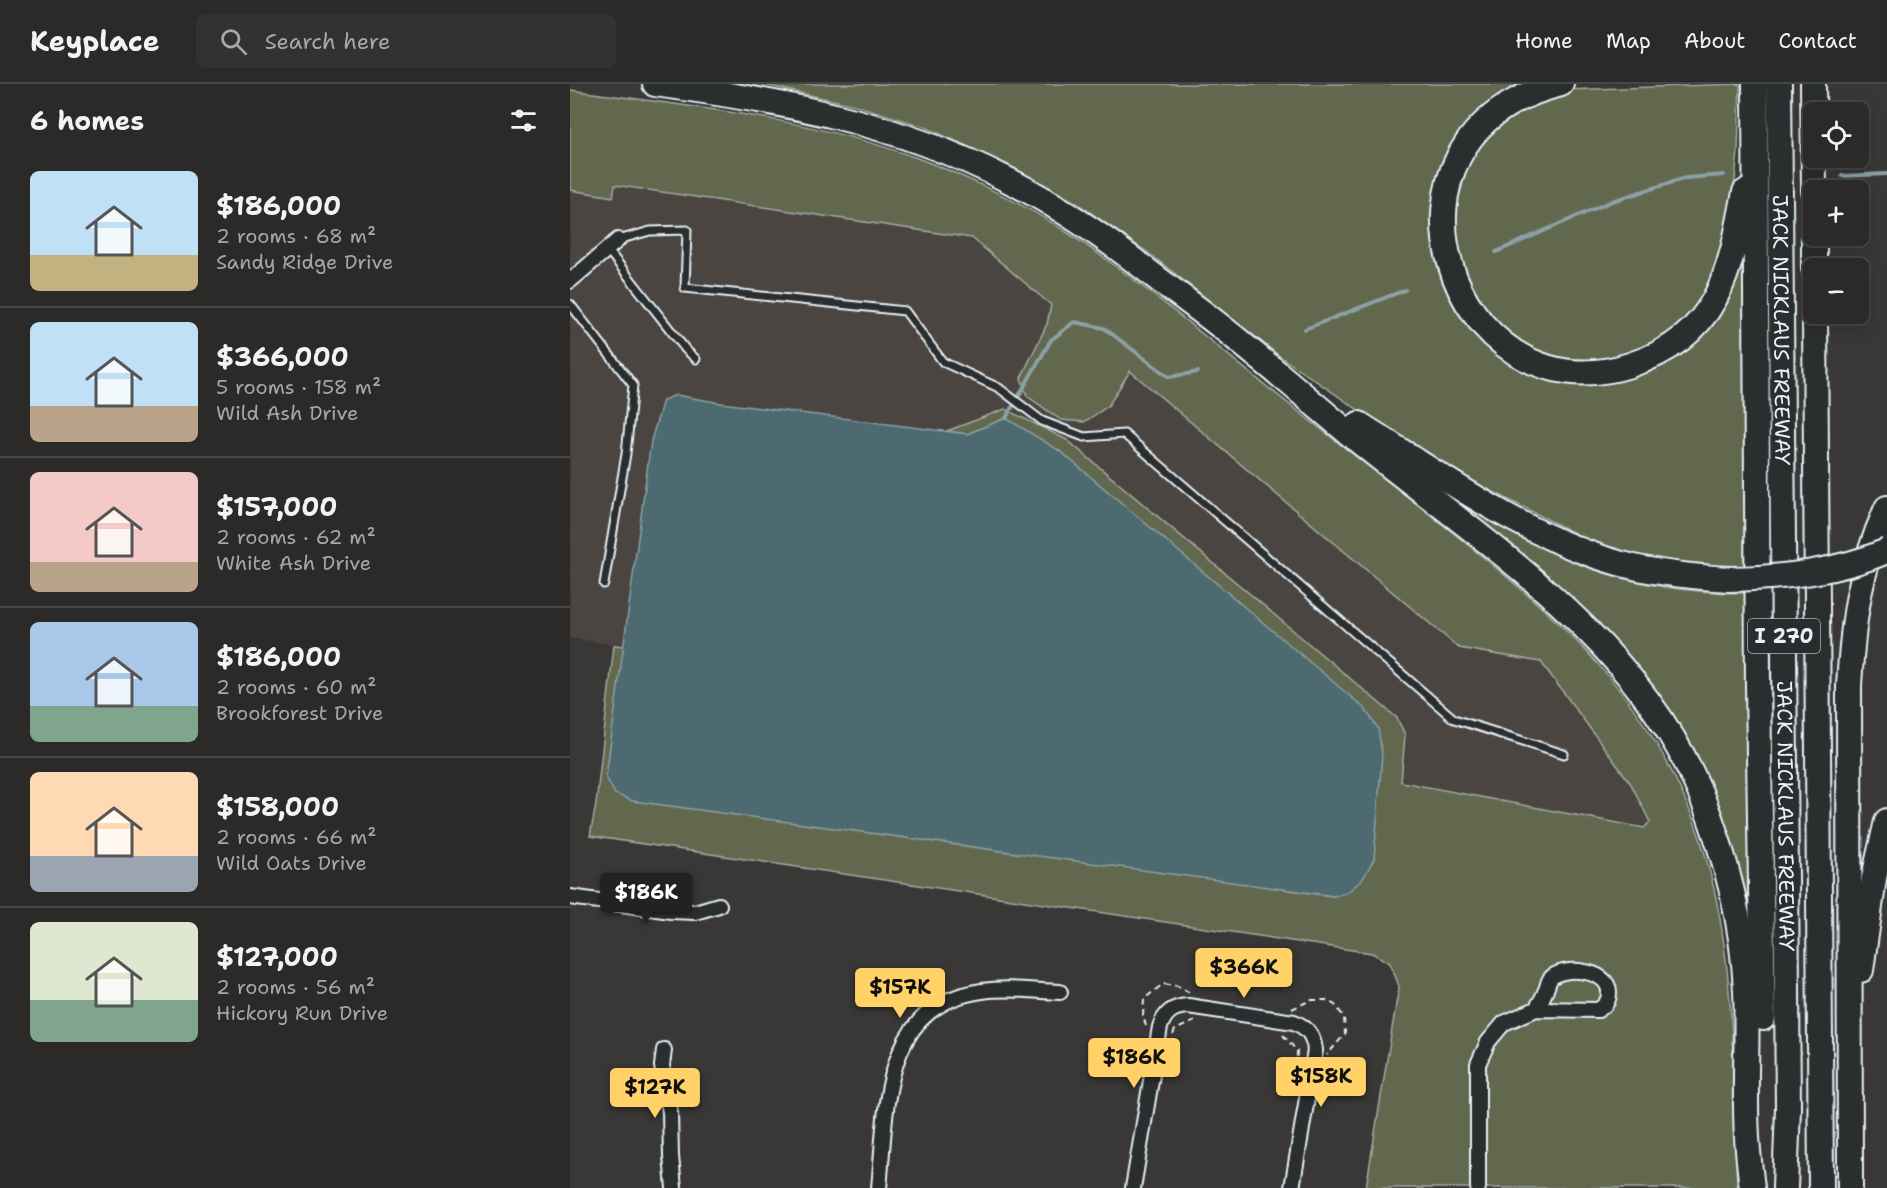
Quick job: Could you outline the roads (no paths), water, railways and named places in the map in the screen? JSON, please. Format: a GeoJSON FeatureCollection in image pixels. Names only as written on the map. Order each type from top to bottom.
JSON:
{"type":"FeatureCollection","features":[{"type":"Feature","properties":{"kind":"highway"},"geometry":{"type":"LineString","coordinates":[[655,84],[800,106],[890,130],[963,159],[1019,186],[1092,230],[1243,344],[1355,422],[1481,501],[1577,548],[1633,567],[1682,576],[1729,579],[1803,574],[1836,567],[1887,551]]}},
{"type":"Feature","properties":{"kind":"highway"},"geometry":{"type":"LineString","coordinates":[[1561,84],[1527,94],[1486,121],[1467,140],[1456,161],[1444,204],[1445,245],[1452,274],[1470,309],[1488,331],[1512,349],[1542,365],[1596,372],[1624,367],[1651,358],[1674,345],[1694,328],[1719,292],[1729,265],[1755,133]]}},
{"type":"Feature","properties":{"kind":"highway"},"geometry":{"type":"LineString","coordinates":[[1753,1188],[1760,1135],[1763,1030],[1758,686],[1755,84]]}},
{"type":"Feature","properties":{"kind":"highway","name":"JACK NICKLAUS FREEWAY"},"geometry":{"type":"LineString","coordinates":[[1779,84],[1788,1107],[1785,1188]]}},
{"type":"Feature","properties":{"kind":"highway","name":"JACK NICKLAUS FREEWAY"},"geometry":{"type":"LineString","coordinates":[[1813,84],[1814,180]]}},
{"type":"Feature","properties":{"kind":"highway","name":"JACK NICKLAUS FREEWAY"},"geometry":{"type":"LineString","coordinates":[[1815,324],[1821,1188]]}},
{"type":"Feature","properties":{"kind":"highway"},"geometry":{"type":"LineString","coordinates":[[1243,344],[1540,586],[1582,624],[1622,667],[1669,732],[1698,789],[1722,854],[1734,897],[1746,991],[1746,1136],[1753,1188]]}},
{"type":"Feature","properties":{"kind":"highway"},"geometry":{"type":"LineString","coordinates":[[1850,1188],[1849,686],[1851,637],[1857,594],[1865,565],[1887,508]]}},
{"type":"Feature","properties":{"kind":"highway"},"geometry":{"type":"LineString","coordinates":[[1850,1038],[1874,878],[1887,821]]}},
{"type":"Feature","properties":{"kind":"street"},"geometry":{"type":"LineString","coordinates":[[570,281],[613,244]]}},
{"type":"Feature","properties":{"kind":"street"},"geometry":{"type":"LineString","coordinates":[[570,897],[671,911],[695,912],[719,905]]}},
{"type":"Feature","properties":{"kind":"street"},"geometry":{"type":"LineString","coordinates":[[1478,1188],[1478,1064],[1488,1042],[1504,1023],[1536,1009],[1598,1010],[1605,1006],[1609,999],[1609,985],[1603,977],[1591,972],[1561,972],[1550,979],[1536,1009]]}},
{"type":"Feature","properties":{"kind":"street"},"geometry":{"type":"LineString","coordinates":[[879,1188],[888,1101],[895,1066],[903,1043],[916,1024],[944,1002],[968,994],[1000,989],[1060,992]]}},
{"type":"Feature","properties":{"kind":"street"},"geometry":{"type":"LineString","coordinates":[[1133,1188],[1160,1027],[1164,1017],[1171,1010],[1188,1006],[1294,1022],[1304,1026],[1310,1032],[1315,1050],[1292,1188]]}},
{"type":"Feature","properties":{"kind":"street"},"geometry":{"type":"LineString","coordinates":[[664,1050],[662,1066],[670,1112],[674,1188]]}},
{"type":"Feature","properties":{"kind":"lane"},"geometry":{"type":"LineString","coordinates":[[696,359],[686,350],[613,244],[650,231],[687,230],[685,288],[905,311],[943,362],[999,388],[1042,421],[1084,437],[1124,434],[1454,719],[1564,754]]}},
{"type":"Feature","properties":{"kind":"lane"},"geometry":{"type":"LineString","coordinates":[[570,304],[633,385],[626,454],[604,584]]}},
{"type":"Feature","properties":{"kind":"water"},"geometry":{"type":"Polygon","coordinates":[[[676,395],[721,403],[967,434],[1006,418],[1060,451],[1364,708],[1378,728],[1382,754],[1374,859],[1362,880],[1347,892],[1334,896],[633,801],[615,794],[606,777],[651,441],[663,400],[676,395]]]}},
{"type":"Feature","properties":{"kind":"waterway"},"geometry":{"type":"LineString","coordinates":[[1842,176],[1887,174]]}},
{"type":"Feature","properties":{"kind":"waterway"},"geometry":{"type":"LineString","coordinates":[[1496,252],[1612,201],[1686,178],[1724,175]]}},
{"type":"Feature","properties":{"kind":"waterway"},"geometry":{"type":"LineString","coordinates":[[1305,329],[1405,290]]}},
{"type":"Feature","properties":{"kind":"waterway"},"geometry":{"type":"LineString","coordinates":[[1006,418],[1051,340],[1074,322],[1104,328],[1169,377],[1198,372]]}}]}
